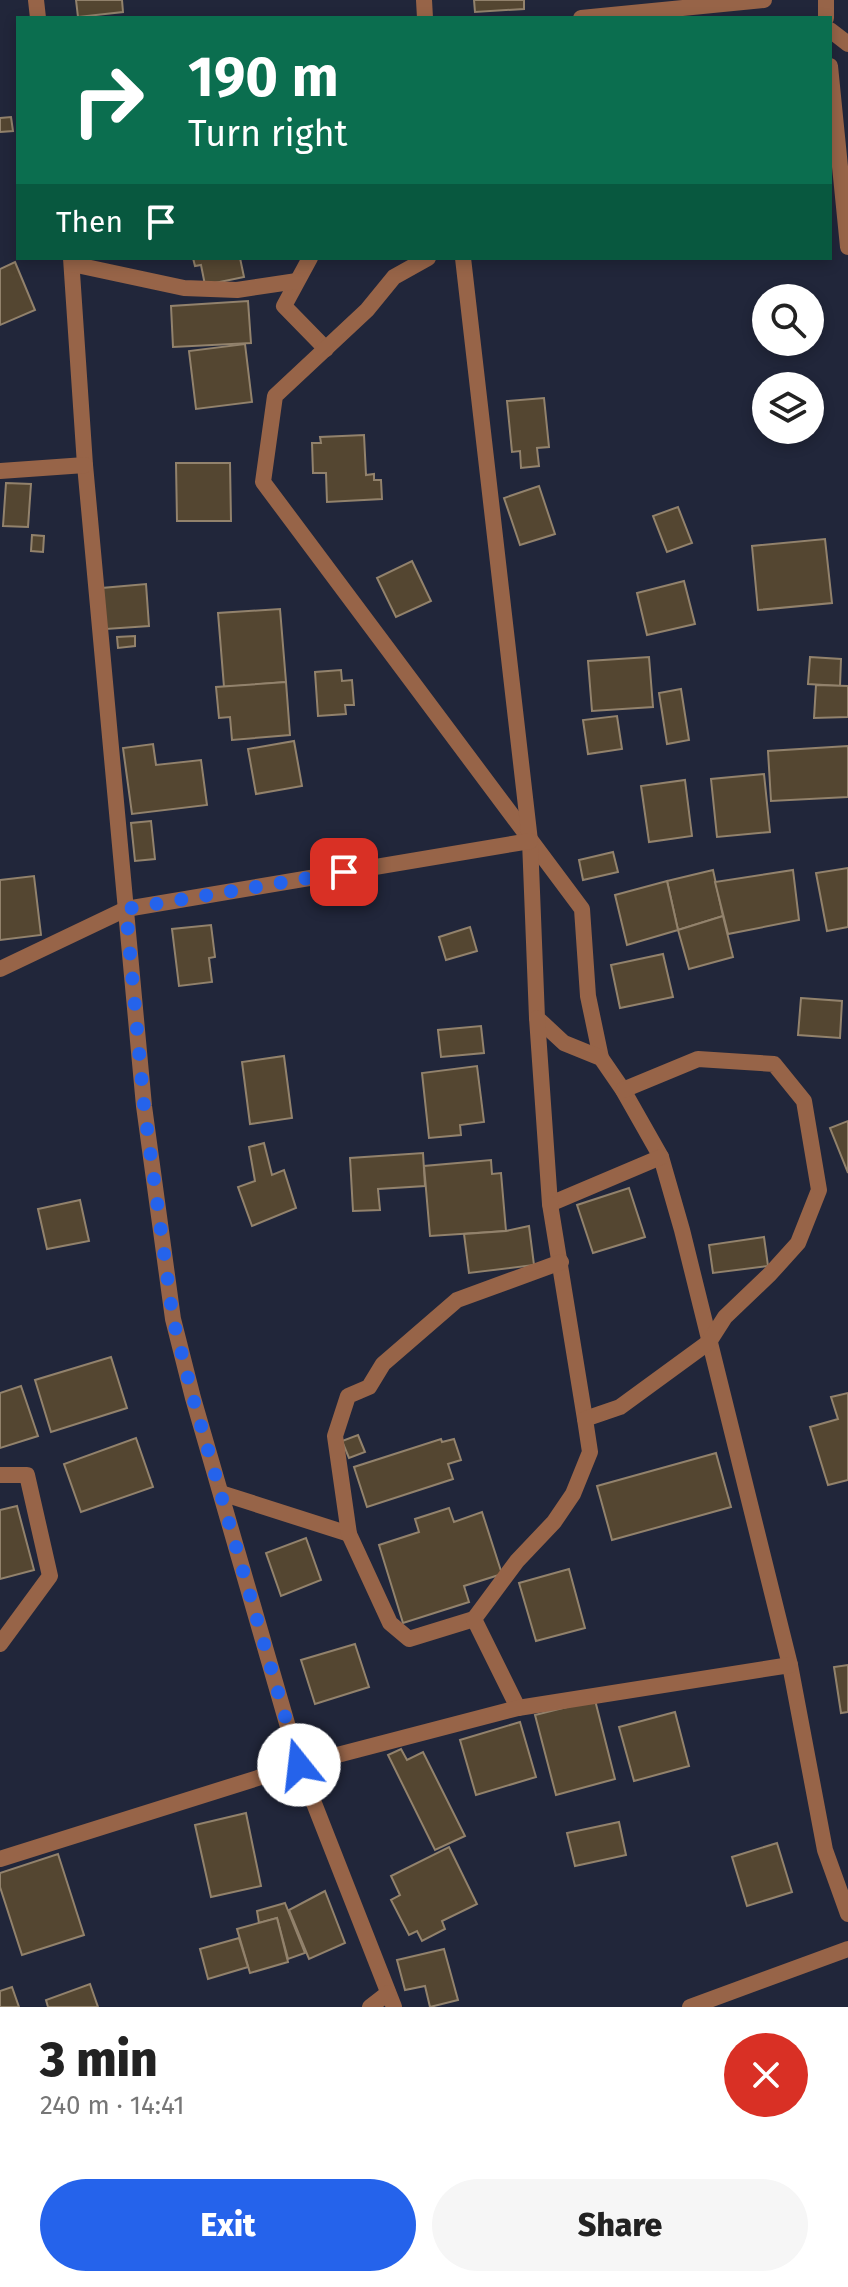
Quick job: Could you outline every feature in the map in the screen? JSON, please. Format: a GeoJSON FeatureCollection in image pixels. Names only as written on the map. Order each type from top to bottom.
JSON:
{"type":"FeatureCollection","features":[{"type":"Feature","properties":{"kind":"street"},"geometry":{"type":"LineString","coordinates":[[601,16],[764,0]]}},
{"type":"Feature","properties":{"kind":"street"},"geometry":{"type":"LineString","coordinates":[[832,32],[848,44]]}},
{"type":"Feature","properties":{"kind":"street"},"geometry":{"type":"LineString","coordinates":[[832,86],[848,247]]}},
{"type":"Feature","properties":{"kind":"street"},"geometry":{"type":"LineString","coordinates":[[309,260],[284,306],[326,349]]}},
{"type":"Feature","properties":{"kind":"street"},"geometry":{"type":"LineString","coordinates":[[424,260],[394,277],[367,310],[275,396],[263,482],[582,909],[588,996],[601,1058],[661,1157],[790,1665],[825,1850],[848,1914]]}},
{"type":"Feature","properties":{"kind":"street"},"geometry":{"type":"LineString","coordinates":[[463,260],[530,841],[537,1018],[550,1204],[561,1262],[590,1452],[573,1494],[554,1522],[517,1561],[474,1619],[409,1639],[390,1623],[349,1534],[335,1436],[348,1396],[369,1387],[383,1364],[457,1300],[561,1262]]}},
{"type":"Feature","properties":{"kind":"street"},"geometry":{"type":"LineString","coordinates":[[297,281],[237,290],[184,288],[71,261],[85,465],[144,1106],[173,1319],[299,1765],[391,2000],[370,2007]]}},
{"type":"Feature","properties":{"kind":"street"},"geometry":{"type":"LineString","coordinates":[[0,471],[85,465]]}},
{"type":"Feature","properties":{"kind":"street"},"geometry":{"type":"LineString","coordinates":[[0,969],[126,909],[530,841]]}},
{"type":"Feature","properties":{"kind":"street"},"geometry":{"type":"LineString","coordinates":[[537,1018],[564,1043],[601,1058]]}},
{"type":"Feature","properties":{"kind":"street"},"geometry":{"type":"LineString","coordinates":[[585,1419],[620,1407],[709,1342],[725,1317],[798,1243],[819,1190],[804,1101],[774,1064],[698,1059],[623,1090]]}},
{"type":"Feature","properties":{"kind":"street"},"geometry":{"type":"LineString","coordinates":[[550,1204],[661,1157]]}},
{"type":"Feature","properties":{"kind":"street"},"geometry":{"type":"LineString","coordinates":[[0,1475],[27,1475],[50,1576],[0,1644]]}},
{"type":"Feature","properties":{"kind":"street"},"geometry":{"type":"LineString","coordinates":[[221,1493],[349,1534]]}},
{"type":"Feature","properties":{"kind":"street"},"geometry":{"type":"LineString","coordinates":[[474,1619],[518,1708]]}},
{"type":"Feature","properties":{"kind":"street"},"geometry":{"type":"LineString","coordinates":[[0,1859],[299,1765],[518,1708],[790,1665]]}},
{"type":"Feature","properties":{"kind":"street"},"geometry":{"type":"LineString","coordinates":[[690,2007],[848,1949]]}},
{"type":"Feature","properties":{"kind":"building"},"geometry":{"type":"Polygon","coordinates":[[[76,0],[122,0],[123,12],[78,16],[76,0]]]}},
{"type":"Feature","properties":{"kind":"building"},"geometry":{"type":"Polygon","coordinates":[[[474,0],[524,0],[524,9],[475,12],[474,0]]]}},
{"type":"Feature","properties":{"kind":"building"},"geometry":{"type":"Polygon","coordinates":[[[11,117],[13,131],[0,132],[0,118],[11,117]]]}},
{"type":"Feature","properties":{"kind":"building"},"geometry":{"type":"Polygon","coordinates":[[[194,260],[240,260],[244,277],[205,285],[201,265],[195,266],[194,260]]]}},
{"type":"Feature","properties":{"kind":"building"},"geometry":{"type":"Polygon","coordinates":[[[15,262],[35,310],[0,325],[0,269],[15,262]]]}},
{"type":"Feature","properties":{"kind":"building"},"geometry":{"type":"Polygon","coordinates":[[[248,301],[251,343],[173,347],[171,306],[248,301]]]}},
{"type":"Feature","properties":{"kind":"building"},"geometry":{"type":"Polygon","coordinates":[[[245,344],[252,402],[196,409],[189,351],[245,344]]]}},
{"type":"Feature","properties":{"kind":"building"},"geometry":{"type":"Polygon","coordinates":[[[544,398],[549,447],[537,448],[539,466],[521,468],[520,451],[512,452],[507,401],[544,398]]]}},
{"type":"Feature","properties":{"kind":"building"},"geometry":{"type":"Polygon","coordinates":[[[364,435],[366,475],[374,474],[374,480],[381,480],[382,499],[327,502],[326,473],[313,473],[312,443],[321,443],[320,437],[364,435]]]}},
{"type":"Feature","properties":{"kind":"building"},"geometry":{"type":"Polygon","coordinates":[[[176,463],[230,463],[231,521],[177,521],[176,463]]]}},
{"type":"Feature","properties":{"kind":"building"},"geometry":{"type":"Polygon","coordinates":[[[6,483],[31,484],[28,527],[3,526],[6,483]]]}},
{"type":"Feature","properties":{"kind":"building"},"geometry":{"type":"Polygon","coordinates":[[[539,486],[555,534],[520,545],[504,498],[539,486]]]}},
{"type":"Feature","properties":{"kind":"building"},"geometry":{"type":"Polygon","coordinates":[[[678,507],[692,543],[667,552],[653,516],[678,507]]]}},
{"type":"Feature","properties":{"kind":"building"},"geometry":{"type":"Polygon","coordinates":[[[32,535],[44,536],[43,552],[31,551],[32,535]]]}},
{"type":"Feature","properties":{"kind":"building"},"geometry":{"type":"Polygon","coordinates":[[[825,539],[832,603],[758,610],[752,546],[825,539]]]}},
{"type":"Feature","properties":{"kind":"building"},"geometry":{"type":"Polygon","coordinates":[[[412,561],[431,601],[396,617],[377,578],[412,561]]]}},
{"type":"Feature","properties":{"kind":"building"},"geometry":{"type":"Polygon","coordinates":[[[684,581],[695,624],[647,635],[637,593],[684,581]]]}},
{"type":"Feature","properties":{"kind":"building"},"geometry":{"type":"Polygon","coordinates":[[[146,584],[149,626],[106,629],[102,588],[146,584]]]}},
{"type":"Feature","properties":{"kind":"building"},"geometry":{"type":"Polygon","coordinates":[[[280,609],[286,682],[224,687],[218,613],[280,609]]]}},
{"type":"Feature","properties":{"kind":"building"},"geometry":{"type":"Polygon","coordinates":[[[135,636],[135,646],[118,648],[117,637],[135,636]]]}},
{"type":"Feature","properties":{"kind":"building"},"geometry":{"type":"Polygon","coordinates":[[[649,657],[653,707],[592,711],[588,661],[649,657]]]}},
{"type":"Feature","properties":{"kind":"building"},"geometry":{"type":"Polygon","coordinates":[[[810,657],[841,659],[840,686],[808,684],[810,657]]]}},
{"type":"Feature","properties":{"kind":"building"},"geometry":{"type":"Polygon","coordinates":[[[341,670],[342,681],[352,680],[354,705],[345,705],[346,714],[318,716],[315,672],[341,670]]]}},
{"type":"Feature","properties":{"kind":"building"},"geometry":{"type":"Polygon","coordinates":[[[286,682],[290,735],[232,740],[230,717],[219,718],[216,687],[286,682]]]}},
{"type":"Feature","properties":{"kind":"building"},"geometry":{"type":"Polygon","coordinates":[[[816,685],[848,686],[848,717],[814,718],[816,685]]]}},
{"type":"Feature","properties":{"kind":"building"},"geometry":{"type":"Polygon","coordinates":[[[681,689],[689,740],[667,744],[659,693],[681,689]]]}},
{"type":"Feature","properties":{"kind":"building"},"geometry":{"type":"Polygon","coordinates":[[[617,716],[622,749],[588,754],[583,720],[617,716]]]}},
{"type":"Feature","properties":{"kind":"building"},"geometry":{"type":"Polygon","coordinates":[[[294,741],[302,786],[256,794],[248,749],[294,741]]]}},
{"type":"Feature","properties":{"kind":"building"},"geometry":{"type":"Polygon","coordinates":[[[153,744],[156,765],[201,760],[207,805],[132,814],[123,748],[153,744]]]}},
{"type":"Feature","properties":{"kind":"building"},"geometry":{"type":"Polygon","coordinates":[[[848,746],[848,797],[771,801],[768,751],[848,746]]]}},
{"type":"Feature","properties":{"kind":"building"},"geometry":{"type":"Polygon","coordinates":[[[764,774],[770,832],[717,837],[711,779],[764,774]]]}},
{"type":"Feature","properties":{"kind":"building"},"geometry":{"type":"Polygon","coordinates":[[[685,780],[692,836],[649,842],[641,786],[685,780]]]}},
{"type":"Feature","properties":{"kind":"building"},"geometry":{"type":"Polygon","coordinates":[[[151,821],[155,859],[135,861],[131,823],[151,821]]]}},
{"type":"Feature","properties":{"kind":"building"},"geometry":{"type":"Polygon","coordinates":[[[613,852],[618,872],[583,880],[579,860],[613,852]]]}},
{"type":"Feature","properties":{"kind":"building"},"geometry":{"type":"Polygon","coordinates":[[[848,868],[848,927],[827,931],[816,873],[848,868]]]}},
{"type":"Feature","properties":{"kind":"building"},"geometry":{"type":"Polygon","coordinates":[[[713,870],[723,916],[678,930],[667,881],[713,870]]]}},
{"type":"Feature","properties":{"kind":"building"},"geometry":{"type":"Polygon","coordinates":[[[793,870],[799,920],[728,934],[715,882],[793,870]]]}},
{"type":"Feature","properties":{"kind":"building"},"geometry":{"type":"Polygon","coordinates":[[[34,876],[41,935],[0,940],[0,880],[34,876]]]}},
{"type":"Feature","properties":{"kind":"building"},"geometry":{"type":"Polygon","coordinates":[[[667,881],[678,930],[627,945],[615,895],[667,881]]]}},
{"type":"Feature","properties":{"kind":"building"},"geometry":{"type":"Polygon","coordinates":[[[723,916],[733,957],[689,969],[678,930],[723,916]]]}},
{"type":"Feature","properties":{"kind":"building"},"geometry":{"type":"Polygon","coordinates":[[[211,925],[215,957],[209,958],[212,982],[179,986],[172,929],[211,925]]]}},
{"type":"Feature","properties":{"kind":"building"},"geometry":{"type":"Polygon","coordinates":[[[470,927],[477,951],[446,960],[439,937],[470,927]]]}},
{"type":"Feature","properties":{"kind":"building"},"geometry":{"type":"Polygon","coordinates":[[[663,954],[673,997],[620,1008],[611,965],[663,954]]]}},
{"type":"Feature","properties":{"kind":"building"},"geometry":{"type":"Polygon","coordinates":[[[801,998],[842,1001],[840,1038],[798,1035],[801,998]]]}},
{"type":"Feature","properties":{"kind":"building"},"geometry":{"type":"Polygon","coordinates":[[[481,1026],[484,1053],[441,1057],[438,1030],[481,1026]]]}},
{"type":"Feature","properties":{"kind":"building"},"geometry":{"type":"Polygon","coordinates":[[[284,1056],[292,1118],[250,1124],[242,1062],[284,1056]]]}},
{"type":"Feature","properties":{"kind":"building"},"geometry":{"type":"Polygon","coordinates":[[[477,1066],[484,1122],[460,1125],[461,1135],[429,1138],[422,1073],[477,1066]]]}},
{"type":"Feature","properties":{"kind":"building"},"geometry":{"type":"Polygon","coordinates":[[[848,1121],[848,1173],[830,1128],[848,1121]]]}},
{"type":"Feature","properties":{"kind":"building"},"geometry":{"type":"Polygon","coordinates":[[[264,1143],[272,1175],[284,1170],[296,1208],[252,1226],[238,1187],[255,1181],[249,1147],[264,1143]]]}},
{"type":"Feature","properties":{"kind":"building"},"geometry":{"type":"Polygon","coordinates":[[[423,1153],[425,1186],[378,1189],[380,1210],[353,1211],[350,1158],[423,1153]]]}},
{"type":"Feature","properties":{"kind":"building"},"geometry":{"type":"Polygon","coordinates":[[[491,1160],[492,1174],[501,1173],[506,1231],[430,1236],[424,1166],[491,1160]]]}},
{"type":"Feature","properties":{"kind":"building"},"geometry":{"type":"Polygon","coordinates":[[[629,1188],[645,1237],[593,1253],[577,1205],[629,1188]]]}},
{"type":"Feature","properties":{"kind":"building"},"geometry":{"type":"Polygon","coordinates":[[[80,1200],[89,1241],[47,1249],[38,1209],[80,1200]]]}},
{"type":"Feature","properties":{"kind":"building"},"geometry":{"type":"Polygon","coordinates":[[[529,1226],[534,1265],[469,1273],[464,1234],[529,1226]]]}},
{"type":"Feature","properties":{"kind":"building"},"geometry":{"type":"Polygon","coordinates":[[[764,1237],[768,1266],[713,1273],[709,1245],[764,1237]]]}},
{"type":"Feature","properties":{"kind":"building"},"geometry":{"type":"Polygon","coordinates":[[[111,1357],[127,1408],[51,1432],[35,1380],[111,1357]]]}},
{"type":"Feature","properties":{"kind":"building"},"geometry":{"type":"Polygon","coordinates":[[[21,1386],[38,1436],[0,1448],[0,1393],[21,1386]]]}},
{"type":"Feature","properties":{"kind":"building"},"geometry":{"type":"Polygon","coordinates":[[[848,1393],[848,1480],[828,1485],[810,1427],[838,1419],[831,1397],[848,1393]]]}},
{"type":"Feature","properties":{"kind":"building"},"geometry":{"type":"Polygon","coordinates":[[[358,1435],[365,1452],[349,1458],[342,1441],[358,1435]]]}},
{"type":"Feature","properties":{"kind":"building"},"geometry":{"type":"Polygon","coordinates":[[[136,1438],[153,1487],[81,1512],[64,1464],[136,1438]]]}},
{"type":"Feature","properties":{"kind":"building"},"geometry":{"type":"Polygon","coordinates":[[[441,1439],[442,1442],[454,1439],[461,1460],[448,1464],[453,1479],[367,1507],[354,1467],[441,1439]]]}},
{"type":"Feature","properties":{"kind":"building"},"geometry":{"type":"Polygon","coordinates":[[[716,1453],[731,1507],[612,1540],[597,1486],[716,1453]]]}},
{"type":"Feature","properties":{"kind":"building"},"geometry":{"type":"Polygon","coordinates":[[[17,1506],[34,1570],[0,1579],[0,1510],[17,1506]]]}},
{"type":"Feature","properties":{"kind":"building"},"geometry":{"type":"Polygon","coordinates":[[[449,1508],[454,1522],[482,1512],[502,1574],[464,1586],[469,1602],[403,1623],[379,1545],[419,1532],[415,1519],[449,1508]]]}},
{"type":"Feature","properties":{"kind":"building"},"geometry":{"type":"Polygon","coordinates":[[[306,1538],[321,1580],[281,1596],[266,1553],[306,1538]]]}},
{"type":"Feature","properties":{"kind":"building"},"geometry":{"type":"Polygon","coordinates":[[[569,1569],[585,1628],[536,1641],[519,1583],[569,1569]]]}},
{"type":"Feature","properties":{"kind":"building"},"geometry":{"type":"Polygon","coordinates":[[[355,1644],[369,1687],[315,1704],[301,1660],[355,1644]]]}},
{"type":"Feature","properties":{"kind":"building"},"geometry":{"type":"Polygon","coordinates":[[[848,1665],[848,1712],[841,1713],[834,1667],[848,1665]]]}},
{"type":"Feature","properties":{"kind":"building"},"geometry":{"type":"Polygon","coordinates":[[[595,1700],[615,1779],[556,1795],[535,1715],[595,1700]]]}},
{"type":"Feature","properties":{"kind":"building"},"geometry":{"type":"Polygon","coordinates":[[[675,1712],[689,1766],[634,1781],[619,1727],[675,1712]]]}},
{"type":"Feature","properties":{"kind":"building"},"geometry":{"type":"Polygon","coordinates":[[[520,1722],[536,1777],[476,1795],[460,1740],[520,1722]]]}},
{"type":"Feature","properties":{"kind":"building"},"geometry":{"type":"Polygon","coordinates":[[[401,1749],[407,1760],[423,1752],[465,1836],[435,1850],[388,1755],[401,1749]]]}},
{"type":"Feature","properties":{"kind":"building"},"geometry":{"type":"Polygon","coordinates":[[[246,1813],[261,1886],[211,1897],[195,1825],[246,1813]]]}},
{"type":"Feature","properties":{"kind":"building"},"geometry":{"type":"Polygon","coordinates":[[[619,1822],[626,1855],[575,1866],[567,1833],[619,1822]]]}},
{"type":"Feature","properties":{"kind":"building"},"geometry":{"type":"Polygon","coordinates":[[[777,1843],[792,1892],[747,1906],[732,1857],[777,1843]]]}},
{"type":"Feature","properties":{"kind":"building"},"geometry":{"type":"Polygon","coordinates":[[[449,1847],[477,1904],[442,1921],[445,1929],[422,1941],[417,1931],[409,1935],[391,1900],[400,1895],[391,1876],[449,1847]]]}},
{"type":"Feature","properties":{"kind":"building"},"geometry":{"type":"Polygon","coordinates":[[[58,1854],[84,1935],[22,1955],[0,1887],[0,1873],[58,1854]]]}},
{"type":"Feature","properties":{"kind":"building"},"geometry":{"type":"Polygon","coordinates":[[[325,1891],[345,1943],[309,1959],[289,1910],[325,1891]]]}},
{"type":"Feature","properties":{"kind":"building"},"geometry":{"type":"Polygon","coordinates":[[[285,1903],[305,1953],[288,1959],[277,1918],[259,1923],[257,1911],[285,1903]]]}},
{"type":"Feature","properties":{"kind":"building"},"geometry":{"type":"Polygon","coordinates":[[[277,1918],[288,1962],[250,1973],[237,1929],[277,1918]]]}},
{"type":"Feature","properties":{"kind":"building"},"geometry":{"type":"Polygon","coordinates":[[[239,1938],[248,1967],[208,1979],[200,1949],[239,1938]]]}},
{"type":"Feature","properties":{"kind":"building"},"geometry":{"type":"Polygon","coordinates":[[[444,1949],[458,2000],[430,2007],[425,1986],[405,1990],[397,1960],[444,1949]]]}},
{"type":"Feature","properties":{"kind":"building"},"geometry":{"type":"Polygon","coordinates":[[[90,1984],[98,2007],[48,2007],[46,2000],[90,1984]]]}},
{"type":"Feature","properties":{"kind":"building"},"geometry":{"type":"Polygon","coordinates":[[[12,1987],[19,2007],[0,2007],[0,1991],[12,1987]]]}},
{"type":"Feature","properties":{"kind":"route"},"geometry":{"type":"LineString","coordinates":[[299,1765],[173,1319],[144,1106],[126,909],[344,872]]}}]}
